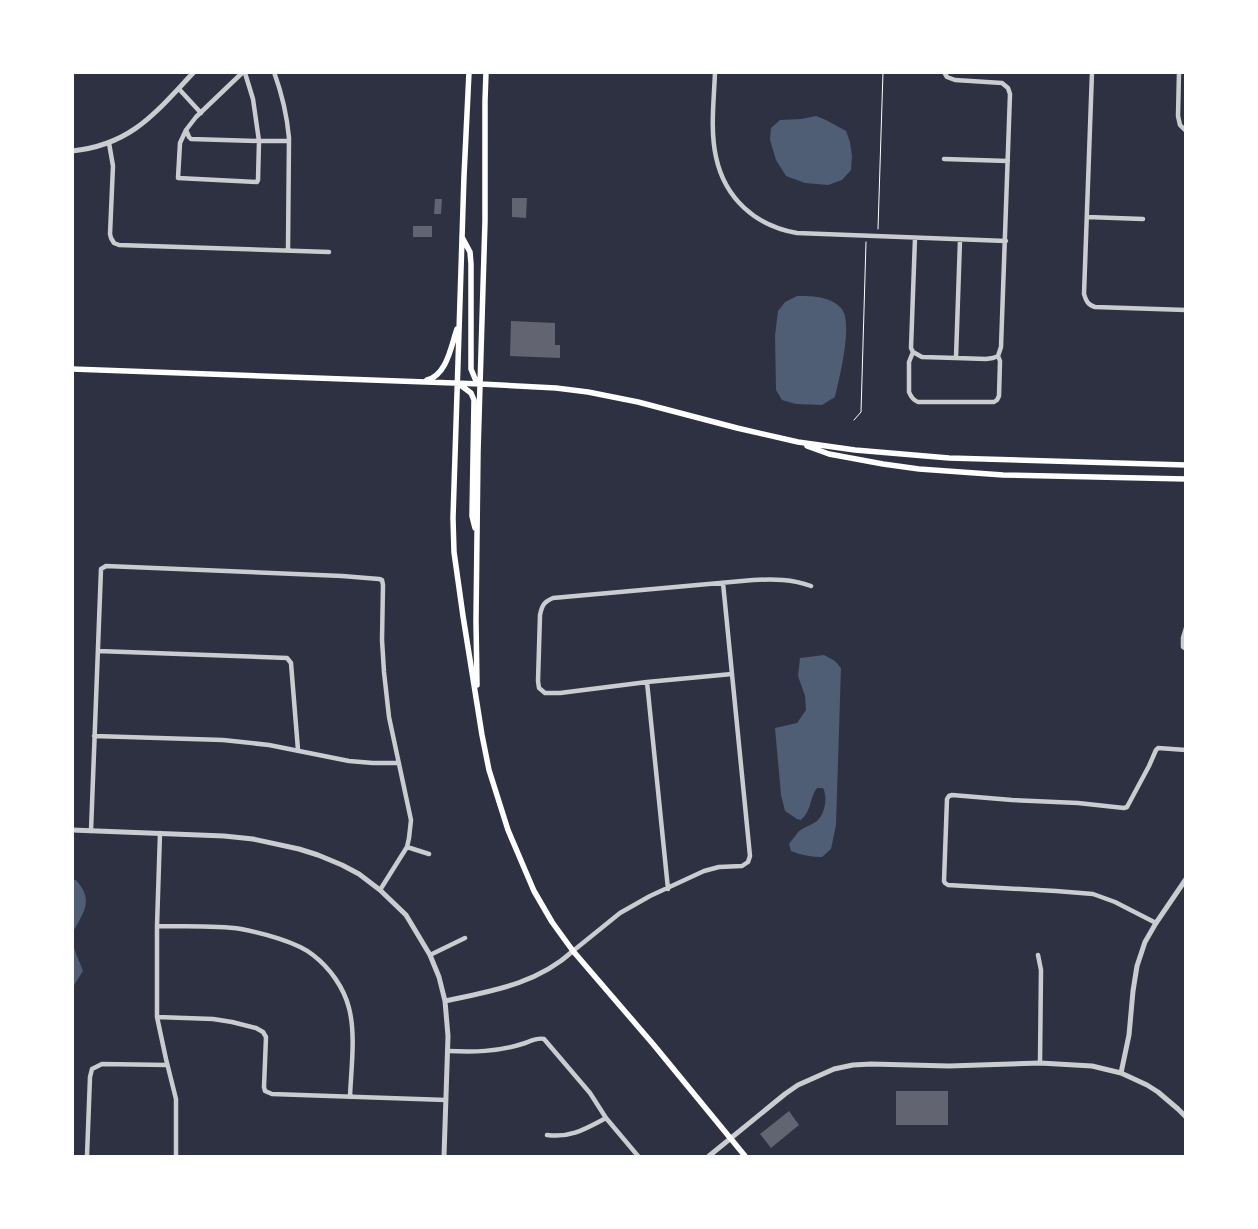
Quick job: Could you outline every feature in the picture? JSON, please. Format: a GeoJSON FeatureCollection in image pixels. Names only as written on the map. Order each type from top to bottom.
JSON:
{"type":"FeatureCollection","features":[{"type":"Feature","properties":{"kind":"main road"},"geometry":{"type":"LineString","coordinates":[[470,72],[462,237],[453,518],[454,552],[463,616],[489,770],[508,830],[534,890],[552,922],[573,950],[654,1044],[745,1156]]}},
{"type":"Feature","properties":{"kind":"main road"},"geometry":{"type":"LineString","coordinates":[[478,705],[477,537],[486,221],[486,72]]}},
{"type":"Feature","properties":{"kind":"main road"},"geometry":{"type":"LineString","coordinates":[[462,237],[470,252],[472,264],[470,369],[476,381],[481,384]]}},
{"type":"Feature","properties":{"kind":"main road"},"geometry":{"type":"LineString","coordinates":[[419,382],[428,380],[438,374],[448,355],[460,319]]}},
{"type":"Feature","properties":{"kind":"main road"},"geometry":{"type":"LineString","coordinates":[[72,369],[537,386],[595,393],[798,442],[855,450],[949,458],[1186,465]]}},
{"type":"Feature","properties":{"kind":"main road"},"geometry":{"type":"LineString","coordinates":[[457,383],[471,393],[474,400],[472,516],[477,537]]}},
{"type":"Feature","properties":{"kind":"main road"},"geometry":{"type":"LineString","coordinates":[[798,442],[829,454],[919,469],[1004,475],[1186,479]]}},
{"type":"Feature","properties":{"kind":"street"},"geometry":{"type":"LineString","coordinates":[[72,150],[96,147],[109,143],[143,124],[194,72]]}},
{"type":"Feature","properties":{"kind":"street"},"geometry":{"type":"LineString","coordinates":[[274,72],[288,122],[288,250]]}},
{"type":"Feature","properties":{"kind":"street"},"geometry":{"type":"LineString","coordinates":[[715,72],[713,123],[715,156],[719,168],[724,181],[737,200],[746,210],[769,225],[797,233],[1006,241]]}},
{"type":"Feature","properties":{"kind":"street"},"geometry":{"type":"LineString","coordinates":[[1092,72],[1084,294],[1088,304],[1095,307],[1186,310]]}},
{"type":"Feature","properties":{"kind":"street"},"geometry":{"type":"LineString","coordinates":[[1179,72],[1178,116],[1183,129]]}},
{"type":"Feature","properties":{"kind":"street"},"geometry":{"type":"LineString","coordinates":[[242,73],[245,73],[252,99],[259,141],[257,182],[178,178],[180,142],[186,130],[201,112],[242,73]]}},
{"type":"Feature","properties":{"kind":"street"},"geometry":{"type":"LineString","coordinates":[[915,238],[913,352],[909,362],[910,396],[918,402],[988,402],[997,400],[1000,390],[1000,361],[998,356],[1001,346],[1011,98],[1005,84],[955,80],[944,74]]}},
{"type":"Feature","properties":{"kind":"street"},"geometry":{"type":"LineString","coordinates":[[179,89],[201,112]]}},
{"type":"Feature","properties":{"kind":"street"},"geometry":{"type":"LineString","coordinates":[[186,130],[191,139],[289,141]]}},
{"type":"Feature","properties":{"kind":"street"},"geometry":{"type":"LineString","coordinates":[[109,143],[112,162],[110,234],[114,243],[119,245],[329,252]]}},
{"type":"Feature","properties":{"kind":"street"},"geometry":{"type":"LineString","coordinates":[[944,159],[1008,161]]}},
{"type":"Feature","properties":{"kind":"street"},"geometry":{"type":"LineString","coordinates":[[1087,217],[1143,219]]}},
{"type":"Feature","properties":{"kind":"street"},"geometry":{"type":"LineString","coordinates":[[956,358],[960,240]]}},
{"type":"Feature","properties":{"kind":"street"},"geometry":{"type":"LineString","coordinates":[[913,352],[922,357],[986,359],[998,356]]}},
{"type":"Feature","properties":{"kind":"street"},"geometry":{"type":"LineString","coordinates":[[91,831],[101,569],[106,566],[379,579],[382,580],[383,585],[382,640],[384,672],[390,717],[411,820],[406,847],[380,890]]}},
{"type":"Feature","properties":{"kind":"street"},"geometry":{"type":"LineString","coordinates":[[732,674],[560,693],[545,693],[539,688],[538,681],[541,607],[545,602],[553,598],[753,580],[799,581],[811,586]]}},
{"type":"Feature","properties":{"kind":"street"},"geometry":{"type":"LineString","coordinates":[[445,1001],[515,985],[539,975],[563,960],[620,913],[650,896],[704,872],[719,867],[742,866],[748,862],[750,856],[723,583]]}},
{"type":"Feature","properties":{"kind":"street"},"geometry":{"type":"LineString","coordinates":[[1186,628],[1183,647],[1186,649]]}},
{"type":"Feature","properties":{"kind":"street"},"geometry":{"type":"LineString","coordinates":[[98,651],[287,658],[291,663],[298,750]]}},
{"type":"Feature","properties":{"kind":"street"},"geometry":{"type":"LineString","coordinates":[[647,682],[668,889]]}},
{"type":"Feature","properties":{"kind":"street"},"geometry":{"type":"LineString","coordinates":[[94,736],[223,740],[269,745],[349,760],[373,763],[399,763]]}},
{"type":"Feature","properties":{"kind":"street"},"geometry":{"type":"LineString","coordinates":[[1156,923],[1115,902],[1093,894],[1056,890],[948,885],[944,881],[947,799],[952,795],[1078,803],[1124,808],[1127,806],[1158,748],[1186,750]]}},
{"type":"Feature","properties":{"kind":"street"},"geometry":{"type":"LineString","coordinates":[[72,830],[239,837],[299,849],[318,855],[359,874],[380,890],[406,916],[430,955],[439,977],[445,1001],[448,1018],[448,1051],[444,1156]]}},
{"type":"Feature","properties":{"kind":"street"},"geometry":{"type":"LineString","coordinates":[[160,833],[157,1017],[176,1099],[176,1156]]}},
{"type":"Feature","properties":{"kind":"street"},"geometry":{"type":"LineString","coordinates":[[406,847],[429,854]]}},
{"type":"Feature","properties":{"kind":"street"},"geometry":{"type":"LineString","coordinates":[[1121,1073],[1129,1035],[1137,966],[1145,942],[1186,879]]}},
{"type":"Feature","properties":{"kind":"street"},"geometry":{"type":"LineString","coordinates":[[157,926],[241,930],[271,937],[313,954],[331,973],[342,989],[349,1008],[352,1024],[350,1096]]}},
{"type":"Feature","properties":{"kind":"street"},"geometry":{"type":"LineString","coordinates":[[430,955],[465,938]]}},
{"type":"Feature","properties":{"kind":"street"},"geometry":{"type":"LineString","coordinates":[[1038,955],[1041,970],[1040,1063]]}},
{"type":"Feature","properties":{"kind":"street"},"geometry":{"type":"LineString","coordinates":[[157,1017],[214,1020],[256,1028],[263,1032],[266,1037],[264,1082],[266,1091],[272,1094],[446,1100]]}},
{"type":"Feature","properties":{"kind":"street"},"geometry":{"type":"LineString","coordinates":[[448,1051],[496,1050],[541,1038],[544,1039],[638,1156]]}},
{"type":"Feature","properties":{"kind":"street"},"geometry":{"type":"LineString","coordinates":[[709,1156],[798,1085],[834,1069],[853,1065],[949,1066],[1040,1063],[1092,1066],[1121,1073],[1147,1085],[1158,1092],[1186,1118]]}},
{"type":"Feature","properties":{"kind":"street"},"geometry":{"type":"LineString","coordinates":[[87,1156],[90,1077],[92,1069],[102,1064],[167,1065]]}},
{"type":"Feature","properties":{"kind":"street"},"geometry":{"type":"LineString","coordinates":[[546,1135],[571,1135],[606,1118]]}},
{"type":"Feature","properties":{"kind":"path"},"geometry":{"type":"LineString","coordinates":[[878,231],[883,72]]}},
{"type":"Feature","properties":{"kind":"path"},"geometry":{"type":"LineString","coordinates":[[854,420],[861,412],[866,242]]}},
{"type":"Feature","properties":{"kind":"water"},"geometry":{"type":"Polygon","coordinates":[[[816,116],[846,131],[850,142],[851,170],[842,180],[828,185],[805,183],[786,176],[776,160],[770,140],[771,128],[780,120],[816,116]]]}},
{"type":"Feature","properties":{"kind":"water"},"geometry":{"type":"Polygon","coordinates":[[[797,296],[815,297],[832,301],[841,308],[845,315],[846,338],[835,397],[822,405],[796,404],[782,400],[776,390],[775,336],[778,311],[785,302],[797,296]]]}},
{"type":"Feature","properties":{"kind":"water"},"geometry":{"type":"Polygon","coordinates":[[[824,655],[835,661],[841,668],[836,825],[831,849],[822,857],[814,857],[791,851],[789,844],[799,831],[820,818],[824,810],[825,792],[823,788],[817,788],[805,816],[801,820],[785,811],[781,795],[775,728],[797,723],[806,710],[805,696],[798,676],[800,658],[824,655]]]}},
{"type":"Feature","properties":{"kind":"water"},"geometry":{"type":"Polygon","coordinates":[[[73,880],[76,880],[81,887],[86,900],[84,912],[73,932],[73,880]]]}},
{"type":"Feature","properties":{"kind":"water"},"geometry":{"type":"Polygon","coordinates":[[[72,940],[83,971],[73,987],[72,940]]]}},
{"type":"Feature","properties":{"kind":"building"},"geometry":{"type":"Polygon","coordinates":[[[512,198],[527,198],[526,218],[512,217],[512,198]]]}},
{"type":"Feature","properties":{"kind":"building"},"geometry":{"type":"Polygon","coordinates":[[[435,199],[442,199],[441,214],[434,214],[435,199]]]}},
{"type":"Feature","properties":{"kind":"building"},"geometry":{"type":"Polygon","coordinates":[[[413,226],[432,226],[432,237],[413,237],[413,226]]]}},
{"type":"Feature","properties":{"kind":"building"},"geometry":{"type":"Polygon","coordinates":[[[511,321],[555,323],[555,345],[560,345],[560,358],[510,356],[511,321]]]}},
{"type":"Feature","properties":{"kind":"building"},"geometry":{"type":"Polygon","coordinates":[[[896,1091],[948,1091],[948,1125],[896,1125],[896,1091]]]}},
{"type":"Feature","properties":{"kind":"building"},"geometry":{"type":"Polygon","coordinates":[[[789,1111],[799,1125],[771,1148],[760,1134],[789,1111]]]}}]}
